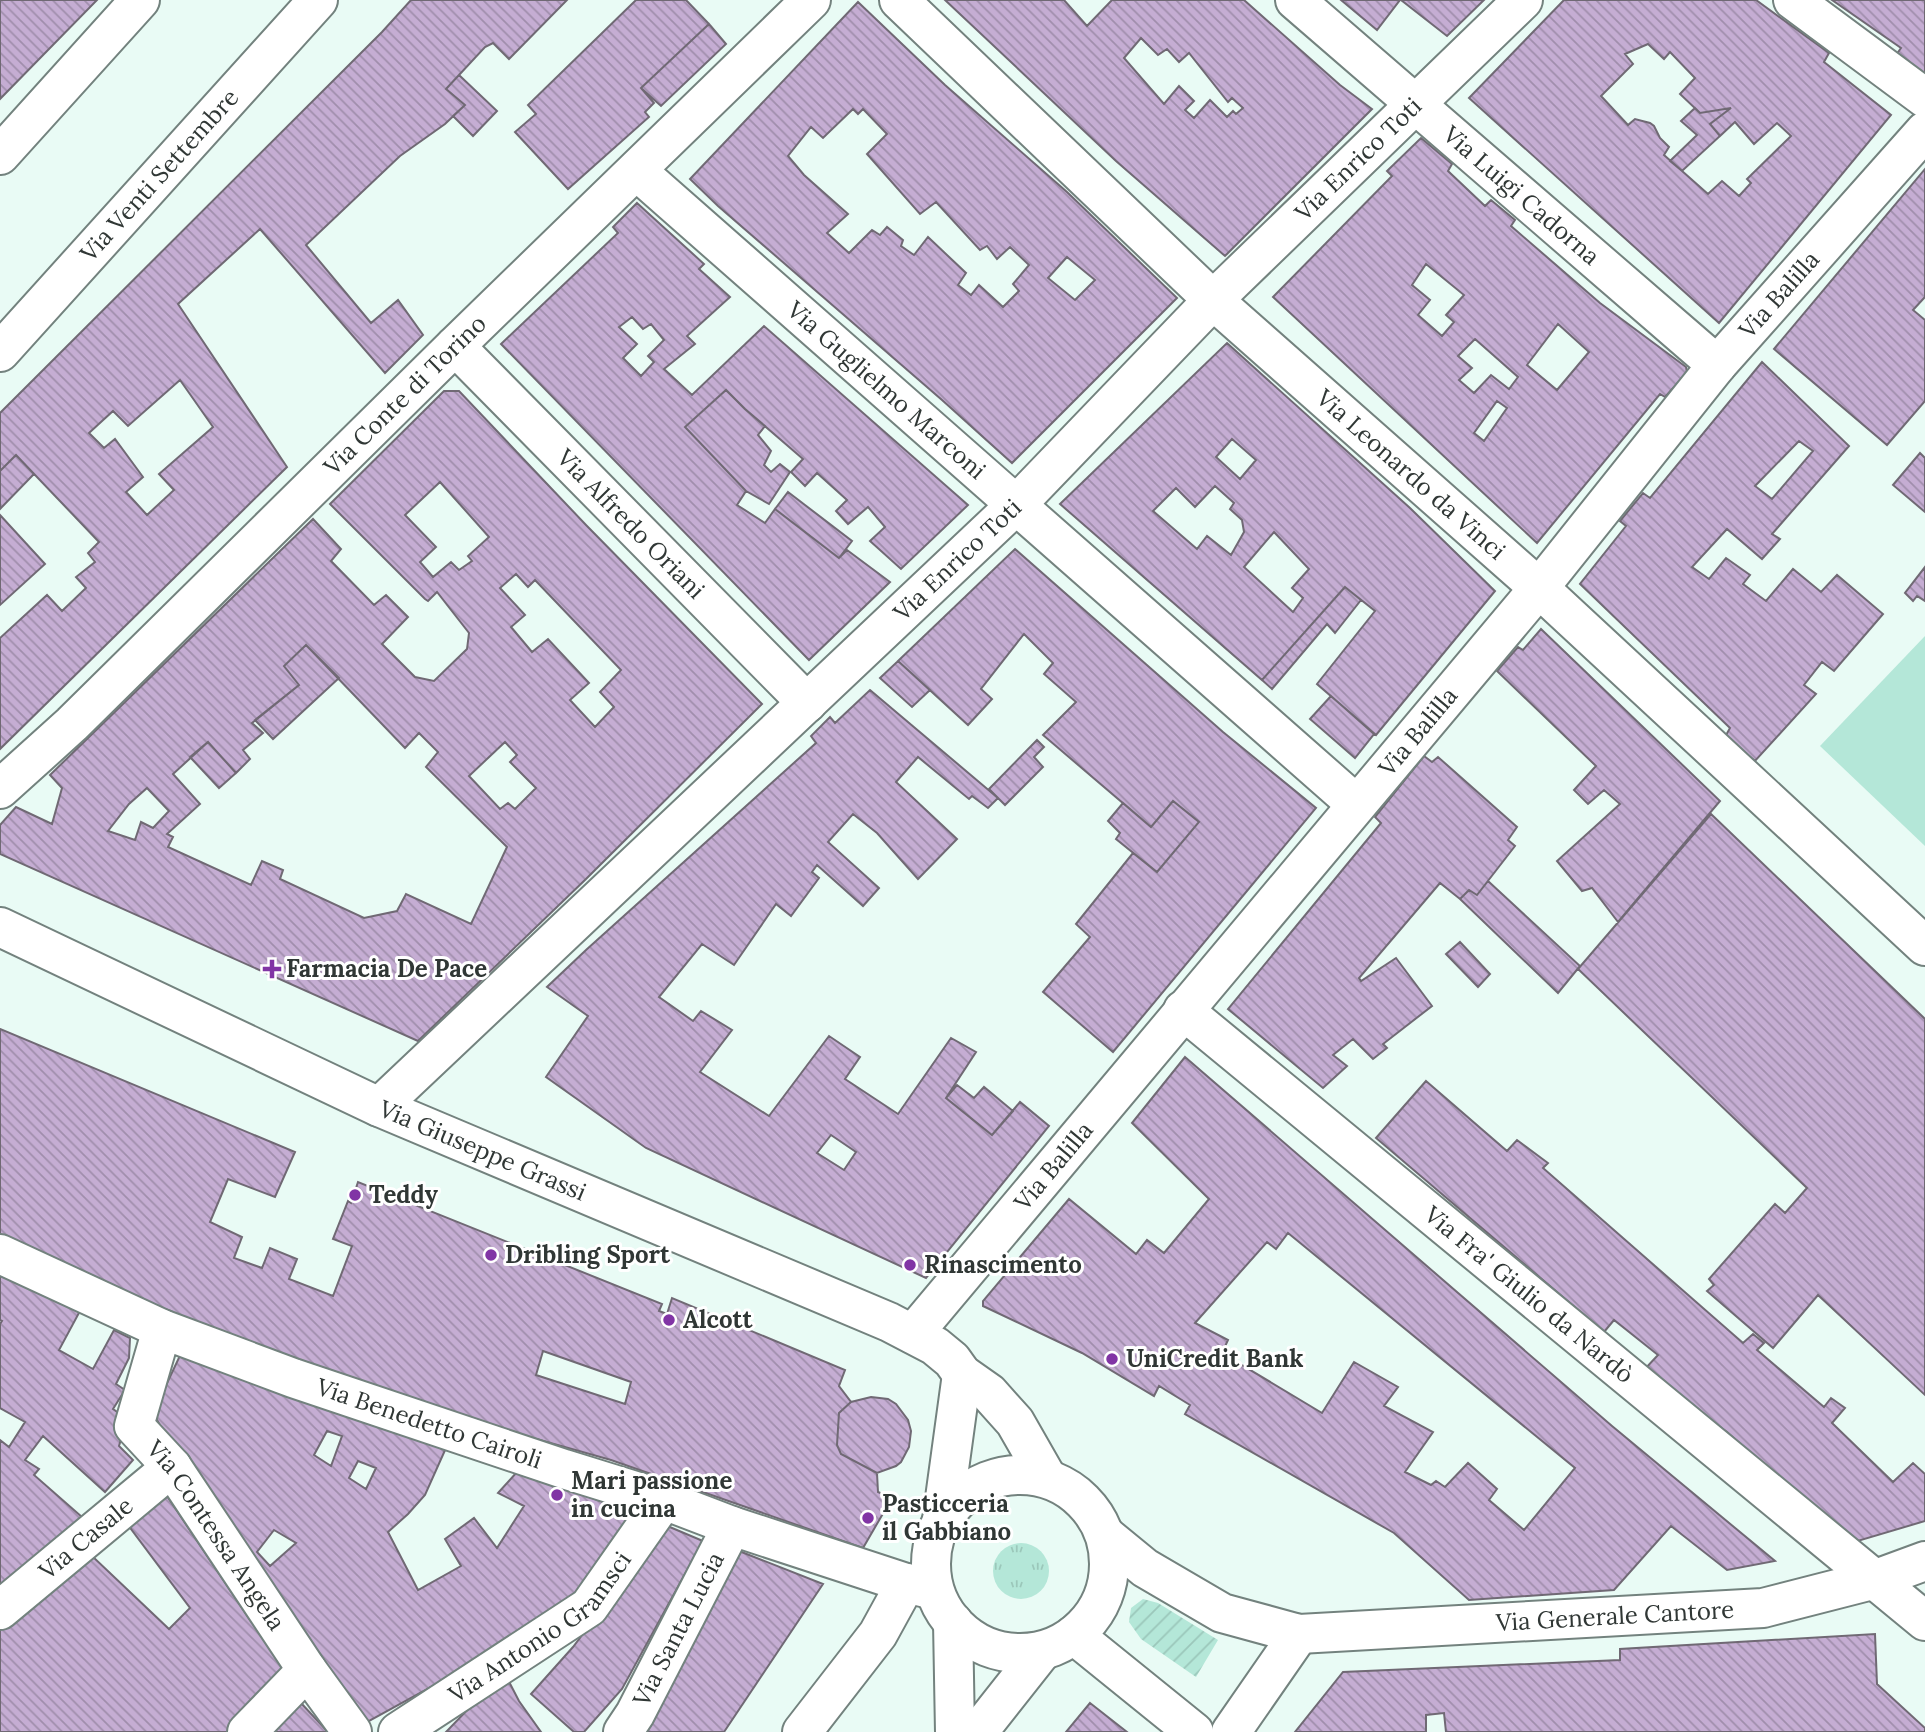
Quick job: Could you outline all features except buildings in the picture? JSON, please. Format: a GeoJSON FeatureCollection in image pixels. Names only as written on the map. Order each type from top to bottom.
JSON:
{"type":"FeatureCollection","features":[{"type":"Feature","properties":{"kind":"street"},"geometry":{"type":"LineString","coordinates":[[0,155],[140,0]]}},
{"type":"Feature","properties":{"kind":"street","name":"Via Venti Settembre"},"geometry":{"type":"LineString","coordinates":[[0,352],[318,0]]}},
{"type":"Feature","properties":{"kind":"street","name":"Via Conte di Torino"},"geometry":{"type":"LineString","coordinates":[[0,789],[72,723],[811,0]]}},
{"type":"Feature","properties":{"kind":"street","name":"Via Leonardo da Vinci"},"geometry":{"type":"LineString","coordinates":[[899,0],[1213,300],[1539,588],[1925,946]]}},
{"type":"Feature","properties":{"kind":"street","name":"Via Luigi Cadorna"},"geometry":{"type":"LineString","coordinates":[[1295,0],[1717,365]]}},
{"type":"Feature","properties":{"kind":"street","name":"Via Enrico Toti"},"geometry":{"type":"LineString","coordinates":[[379,1107],[1017,505],[1213,300],[1523,0]]}},
{"type":"Feature","properties":{"kind":"street"},"geometry":{"type":"LineString","coordinates":[[1793,0],[1925,98]]}},
{"type":"Feature","properties":{"kind":"street","name":"Via Balilla"},"geometry":{"type":"LineString","coordinates":[[913,1334],[1539,588],[1717,365],[1925,131]]}},
{"type":"Feature","properties":{"kind":"street","name":"Via Guglielmo Marconi"},"geometry":{"type":"LineString","coordinates":[[637,171],[1356,804]]}},
{"type":"Feature","properties":{"kind":"street","name":"Via Alfredo Oriani"},"geometry":{"type":"LineString","coordinates":[[455,346],[807,703]]}},
{"type":"Feature","properties":{"kind":"street","name":"Via Giuseppe Grassi"},"geometry":{"type":"LineString","coordinates":[[0,927],[379,1107],[913,1334],[935,1346],[951,1360],[961,1374],[989,1393],[1015,1422],[1046,1478]]}},
{"type":"Feature","properties":{"kind":"street","name":"Via Fra' Giulio da Nardò"},"geometry":{"type":"LineString","coordinates":[[1183,1010],[1925,1621]]}},
{"type":"Feature","properties":{"kind":"street","name":"Via Benedetto Cairoli"},"geometry":{"type":"LineString","coordinates":[[0,1254],[162,1329],[306,1382],[551,1465],[664,1500],[931,1599]]}},
{"type":"Feature","properties":{"kind":"street","name":"Via Contessa Angela"},"geometry":{"type":"LineString","coordinates":[[162,1329],[134,1426],[172,1467],[307,1670],[352,1732]]}},
{"type":"Feature","properties":{"kind":"street"},"geometry":{"type":"LineString","coordinates":[[955,1732],[931,1599],[930,1566],[933,1543],[942,1520],[961,1374]]}},
{"type":"Feature","properties":{"kind":"street","name":"Via Casale"},"geometry":{"type":"LineString","coordinates":[[0,1609],[172,1467]]}},
{"type":"Feature","properties":{"kind":"street"},"geometry":{"type":"LineString","coordinates":[[942,1520],[961,1497],[987,1480],[1017,1474],[1046,1478],[1072,1491],[1092,1511],[1106,1536],[1110,1563],[1106,1590],[1094,1615],[1058,1643],[978,1732]]}},
{"type":"Feature","properties":{"kind":"street","name":"Via Antonio Gramsci"},"geometry":{"type":"LineString","coordinates":[[398,1732],[589,1607],[664,1500]]}},
{"type":"Feature","properties":{"kind":"street","name":"Via Santa Lucia"},"geometry":{"type":"LineString","coordinates":[[623,1732],[635,1714],[732,1526]]}},
{"type":"Feature","properties":{"kind":"street","name":"Via Generale Cantore"},"geometry":{"type":"LineString","coordinates":[[1106,1536],[1145,1568],[1222,1613],[1299,1634],[1763,1608],[1876,1579],[1925,1561]]}},
{"type":"Feature","properties":{"kind":"street"},"geometry":{"type":"LineString","coordinates":[[931,1599],[971,1639],[993,1649],[1018,1653],[1058,1643],[1194,1732]]}},
{"type":"Feature","properties":{"kind":"street"},"geometry":{"type":"LineString","coordinates":[[802,1732],[878,1634],[931,1599]]}},
{"type":"Feature","properties":{"kind":"street"},"geometry":{"type":"LineString","coordinates":[[1231,1732],[1299,1634]]}},
{"type":"Feature","properties":{"kind":"street"},"geometry":{"type":"LineString","coordinates":[[247,1732],[307,1670]]}},
{"type":"Feature","properties":{"kind":"green space"},"geometry":{"type":"Polygon","coordinates":[[[1925,636],[1925,846],[1820,746],[1925,636]]]}},
{"type":"Feature","properties":{"kind":"green space"},"geometry":{"type":"Polygon","coordinates":[[[1015,1543],[1027,1543],[1041,1551],[1049,1565],[1047,1582],[1041,1591],[1027,1599],[1015,1599],[998,1587],[993,1577],[993,1565],[1005,1548],[1015,1543]]]}},
{"type":"Feature","properties":{"kind":"green space"},"geometry":{"type":"Polygon","coordinates":[[[1143,1599],[1158,1603],[1218,1640],[1196,1677],[1141,1639],[1129,1622],[1131,1608],[1143,1599]]]}},
{"type":"Feature","properties":{"kind":"place","name":"Farmacia De Pace"},"geometry":{"type":"Point","coordinates":[272,969]}},
{"type":"Feature","properties":{"kind":"place","name":"Teddy"},"geometry":{"type":"Point","coordinates":[355,1195]}},
{"type":"Feature","properties":{"kind":"place","name":"Dribling Sport"},"geometry":{"type":"Point","coordinates":[491,1255]}},
{"type":"Feature","properties":{"kind":"place","name":"Rinascimento"},"geometry":{"type":"Point","coordinates":[910,1265]}},
{"type":"Feature","properties":{"kind":"place","name":"Alcott"},"geometry":{"type":"Point","coordinates":[669,1320]}},
{"type":"Feature","properties":{"kind":"place","name":"UniCredit Bank"},"geometry":{"type":"Point","coordinates":[1112,1359]}},
{"type":"Feature","properties":{"kind":"place","name":"Mari passione in cucina"},"geometry":{"type":"Point","coordinates":[557,1495]}},
{"type":"Feature","properties":{"kind":"place","name":"Pasticceria il Gabbiano"},"geometry":{"type":"Point","coordinates":[868,1518]}}]}
